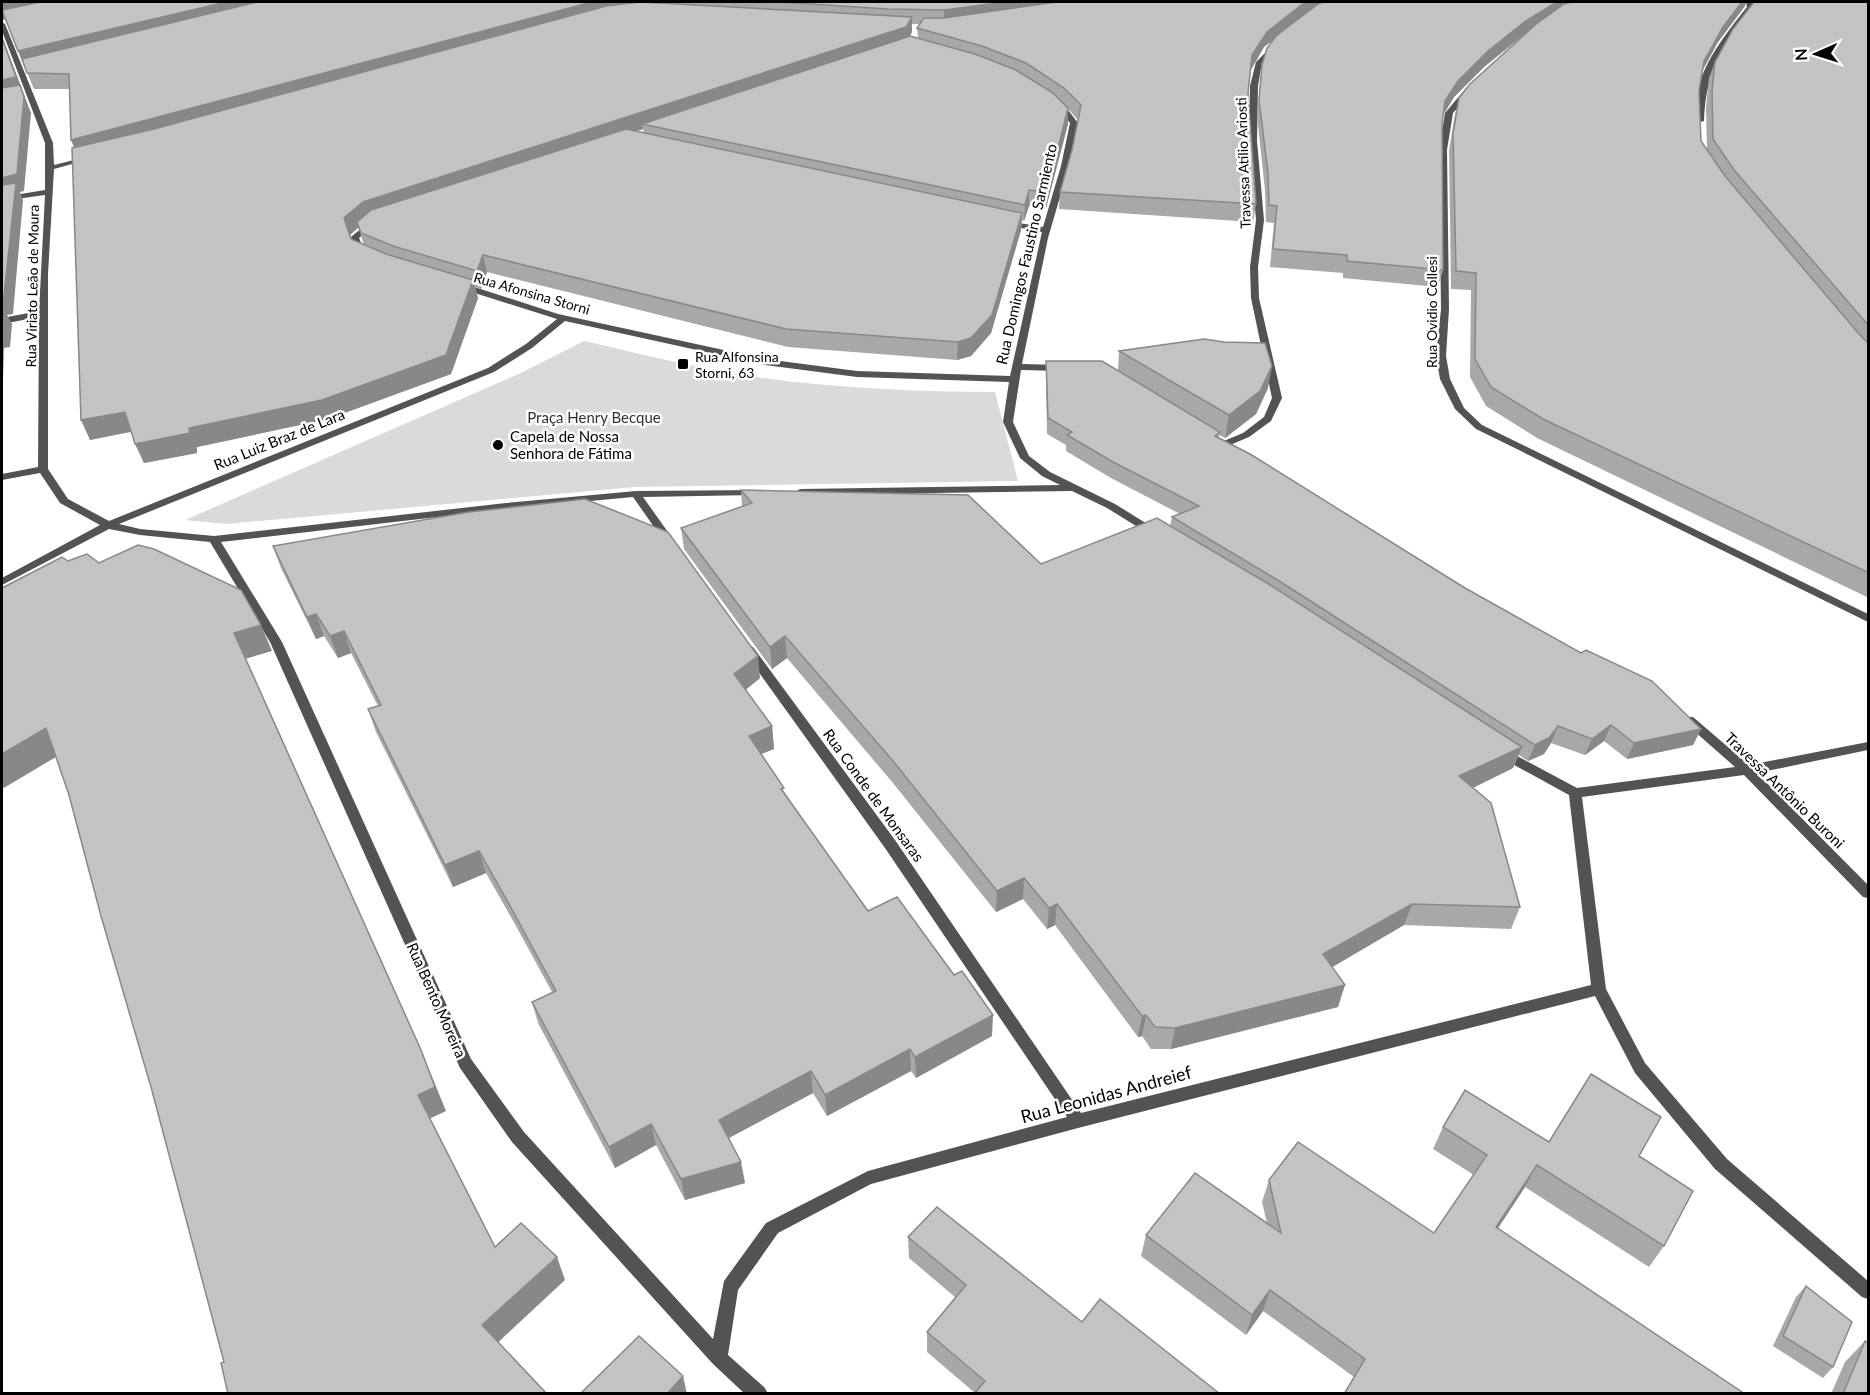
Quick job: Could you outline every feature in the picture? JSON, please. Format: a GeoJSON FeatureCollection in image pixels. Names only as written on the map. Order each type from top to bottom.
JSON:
{"type":"FeatureCollection","features":[{"type":"Feature","properties":{"kind":"street"},"geometry":{"type":"LineString","coordinates":[[1700,131],[1701,90],[1704,76],[1723,43],[1750,7],[1749,2]]}},
{"type":"Feature","properties":{"kind":"street"},"geometry":{"type":"LineString","coordinates":[[2,23],[13,20]]}},
{"type":"Feature","properties":{"kind":"street","name":"Rua Viriato Leão de Moura"},"geometry":{"type":"LineString","coordinates":[[2,23],[20,72],[26,97],[49,143],[44,314],[43,469]]}},
{"type":"Feature","properties":{"kind":"street","name":"Travessa Atílio Ariosti"},"geometry":{"type":"LineString","coordinates":[[1240,454],[1219,443],[1246,435],[1268,419],[1277,398],[1255,298],[1254,267],[1260,220],[1253,141],[1254,98],[1259,62],[1281,40]]}},
{"type":"Feature","properties":{"kind":"street"},"geometry":{"type":"LineString","coordinates":[[20,72],[30,69]]}},
{"type":"Feature","properties":{"kind":"street","name":"Rua Ovidio Collesi"},"geometry":{"type":"LineString","coordinates":[[1478,82],[1461,96],[1449,113],[1443,150],[1445,309],[1441,356],[1445,379],[1460,409],[1479,427],[1869,618]]}},
{"type":"Feature","properties":{"kind":"street","name":"Rua Domingos Faustino Sarmiento"},"geometry":{"type":"LineString","coordinates":[[1052,99],[1067,112],[1074,123],[1065,166],[1046,230],[1014,379],[1008,422],[1025,458],[1046,474],[1111,506],[1170,542]]}},
{"type":"Feature","properties":{"kind":"street"},"geometry":{"type":"LineString","coordinates":[[50,168],[93,157]]}},
{"type":"Feature","properties":{"kind":"street"},"geometry":{"type":"LineString","coordinates":[[2,199],[47,192]]}},
{"type":"Feature","properties":{"kind":"street"},"geometry":{"type":"LineString","coordinates":[[369,257],[360,253],[355,237],[372,223],[384,219]]}},
{"type":"Feature","properties":{"kind":"street"},"geometry":{"type":"LineString","coordinates":[[996,221],[1046,230]]}},
{"type":"Feature","properties":{"kind":"street","name":"Rua Afonsina Storni"},"geometry":{"type":"LineString","coordinates":[[449,283],[563,318],[765,362],[857,374],[1014,379]]}},
{"type":"Feature","properties":{"kind":"street"},"geometry":{"type":"LineString","coordinates":[[2,321],[44,314]]}},
{"type":"Feature","properties":{"kind":"street","name":"Rua Luiz Braz de Lara"},"geometry":{"type":"LineString","coordinates":[[2,582],[108,525],[491,370],[512,359],[563,318]]}},
{"type":"Feature","properties":{"kind":"street"},"geometry":{"type":"LineString","coordinates":[[1017,367],[1077,368]]}},
{"type":"Feature","properties":{"kind":"street"},"geometry":{"type":"LineString","coordinates":[[2,477],[43,469],[64,501],[108,525],[140,532],[214,539],[506,506],[636,494],[765,492]]}},
{"type":"Feature","properties":{"kind":"street"},"geometry":{"type":"LineString","coordinates":[[789,492],[1071,488]]}},
{"type":"Feature","properties":{"kind":"street"},"geometry":{"type":"LineString","coordinates":[[636,494],[677,551]]}},
{"type":"Feature","properties":{"kind":"street","name":"Rua Bento Moreira"},"geometry":{"type":"LineString","coordinates":[[214,539],[276,642],[465,1063],[518,1137],[719,1358],[759,1394]]}},
{"type":"Feature","properties":{"kind":"street","name":"Rua Conde de Monsaras"},"geometry":{"type":"LineString","coordinates":[[739,636],[890,844],[1078,1121]]}},
{"type":"Feature","properties":{"kind":"street","name":"Travessa Antônio Buroni"},"geometry":{"type":"LineString","coordinates":[[1680,713],[1747,770],[1869,893]]}},
{"type":"Feature","properties":{"kind":"street"},"geometry":{"type":"LineString","coordinates":[[1488,744],[1524,767],[1575,793],[1747,770],[1869,746]]}},
{"type":"Feature","properties":{"kind":"street"},"geometry":{"type":"LineString","coordinates":[[1575,793],[1599,989],[1640,1068],[1721,1164],[1869,1291]]}},
{"type":"Feature","properties":{"kind":"street","name":"Rua Leonidas Andreief"},"geometry":{"type":"LineString","coordinates":[[719,1358],[730,1287],[772,1228],[868,1178],[1078,1121],[1599,989]]}},
{"type":"Feature","properties":{"kind":"green space","name":"Praça Henry Becque"},"geometry":{"type":"Polygon","coordinates":[[[584,341],[708,369],[810,384],[995,392],[1018,481],[634,487],[227,524],[185,520],[521,373],[584,341]]]}},
{"type":"Feature","properties":{"kind":"building"},"geometry":{"type":"Polygon","coordinates":[[[40,2],[226,2],[18,51],[2,10],[40,2]]]}},
{"type":"Feature","properties":{"kind":"building"},"geometry":{"type":"Polygon","coordinates":[[[257,2],[592,2],[71,140],[69,74],[27,73],[22,59],[257,2]]]}},
{"type":"Feature","properties":{"kind":"building"},"geometry":{"type":"Polygon","coordinates":[[[640,2],[912,17],[906,27],[363,202],[344,218],[351,239],[386,254],[473,280],[446,355],[322,400],[189,428],[190,433],[135,444],[125,412],[81,420],[72,148],[154,129],[606,6],[640,2]]]}},
{"type":"Feature","properties":{"kind":"building"},"geometry":{"type":"Polygon","coordinates":[[[780,2],[1005,2],[944,10],[780,2]]]}},
{"type":"Feature","properties":{"kind":"building"},"geometry":{"type":"Polygon","coordinates":[[[1057,2],[1305,2],[1267,32],[1252,55],[1248,93],[1256,204],[1060,192],[1072,150],[1081,105],[1064,88],[1026,63],[982,46],[917,28],[924,18],[944,18],[1057,2]]]}},
{"type":"Feature","properties":{"kind":"building"},"geometry":{"type":"Polygon","coordinates":[[[1323,2],[1557,2],[1527,20],[1488,51],[1458,81],[1445,101],[1442,124],[1443,270],[1347,261],[1347,255],[1273,249],[1277,206],[1269,205],[1268,173],[1259,100],[1262,65],[1267,48],[1276,36],[1323,2]]]}},
{"type":"Feature","properties":{"kind":"building"},"geometry":{"type":"Polygon","coordinates":[[[1572,2],[1742,2],[1723,27],[1704,61],[1699,91],[1701,141],[1725,176],[1869,344],[1869,573],[1543,419],[1491,387],[1475,359],[1476,273],[1456,271],[1453,134],[1459,98],[1470,84],[1535,25],[1564,4],[1572,2]]]}},
{"type":"Feature","properties":{"kind":"building"},"geometry":{"type":"Polygon","coordinates":[[[1754,2],[1869,2],[1869,326],[1734,170],[1713,139],[1712,91],[1715,62],[1733,29],[1754,2]]]}},
{"type":"Feature","properties":{"kind":"building"},"geometry":{"type":"Polygon","coordinates":[[[910,36],[975,54],[1016,70],[1053,93],[1068,108],[1047,192],[1029,190],[1025,205],[642,124],[910,36]]]}},
{"type":"Feature","properties":{"kind":"building"},"geometry":{"type":"Polygon","coordinates":[[[2,38],[16,77],[2,80],[2,38]]]}},
{"type":"Feature","properties":{"kind":"building"},"geometry":{"type":"Polygon","coordinates":[[[20,85],[24,97],[17,174],[2,178],[2,88],[20,85]]]}},
{"type":"Feature","properties":{"kind":"building"},"geometry":{"type":"Polygon","coordinates":[[[626,129],[1022,213],[992,315],[971,338],[958,342],[786,329],[483,255],[477,271],[393,246],[361,233],[357,222],[371,210],[626,129]]]}},
{"type":"Feature","properties":{"kind":"building"},"geometry":{"type":"Polygon","coordinates":[[[16,183],[4,296],[2,297],[2,185],[16,183]]]}},
{"type":"Feature","properties":{"kind":"building"},"geometry":{"type":"Polygon","coordinates":[[[1204,339],[1265,343],[1272,366],[1260,391],[1229,415],[1119,351],[1204,339]]]}},
{"type":"Feature","properties":{"kind":"building"},"geometry":{"type":"Polygon","coordinates":[[[1046,361],[1102,361],[1220,432],[1215,436],[1250,454],[1465,588],[1581,653],[1586,650],[1652,681],[1701,729],[1634,743],[1611,725],[1592,739],[1558,726],[1550,737],[1535,745],[1276,579],[1172,517],[1199,506],[1113,462],[1067,435],[1072,432],[1048,418],[1046,361]]]}},
{"type":"Feature","properties":{"kind":"building"},"geometry":{"type":"Polygon","coordinates":[[[741,490],[968,495],[1041,564],[1157,518],[1267,583],[1522,747],[1459,776],[1491,803],[1520,907],[1412,904],[1323,954],[1345,985],[1175,1028],[1155,1027],[1146,1015],[1142,1016],[1057,904],[1049,908],[1024,878],[997,891],[893,761],[785,636],[770,647],[681,528],[752,503],[741,490]]]}},
{"type":"Feature","properties":{"kind":"building"},"geometry":{"type":"Polygon","coordinates":[[[585,499],[668,532],[758,656],[734,674],[772,726],[749,736],[784,788],[781,789],[868,911],[897,897],[954,975],[962,971],[993,1015],[915,1057],[910,1049],[825,1095],[811,1071],[719,1120],[741,1162],[681,1179],[651,1124],[609,1147],[532,1002],[556,991],[509,904],[479,851],[445,865],[368,709],[381,705],[344,631],[330,636],[316,614],[307,617],[273,546],[469,512],[585,499]]]}},
{"type":"Feature","properties":{"kind":"building"},"geometry":{"type":"Polygon","coordinates":[[[138,545],[154,549],[241,590],[261,625],[234,633],[421,1050],[435,1087],[418,1095],[495,1247],[521,1223],[557,1257],[482,1325],[547,1394],[228,1394],[221,1363],[224,1362],[151,1087],[101,916],[69,795],[46,728],[2,754],[2,588],[62,557],[68,561],[87,554],[99,563],[138,545]]]}},
{"type":"Feature","properties":{"kind":"building"},"geometry":{"type":"Polygon","coordinates":[[[1591,1074],[1661,1117],[1639,1156],[1693,1191],[1664,1246],[1537,1165],[1496,1227],[1745,1394],[1344,1394],[1365,1359],[1270,1290],[1252,1315],[1146,1235],[1195,1173],[1281,1233],[1269,1180],[1298,1142],[1434,1233],[1487,1155],[1443,1127],[1465,1090],[1549,1142],[1591,1074]]]}},
{"type":"Feature","properties":{"kind":"building"},"geometry":{"type":"Polygon","coordinates":[[[937,1207],[1082,1322],[1100,1299],[1220,1394],[974,1394],[985,1381],[927,1332],[966,1285],[908,1237],[937,1207]]]}},
{"type":"Feature","properties":{"kind":"building"},"geometry":{"type":"Polygon","coordinates":[[[1806,1286],[1852,1322],[1833,1367],[1783,1336],[1806,1286]]]}},
{"type":"Feature","properties":{"kind":"building"},"geometry":{"type":"Polygon","coordinates":[[[639,1336],[683,1376],[667,1394],[580,1394],[639,1336]]]}},
{"type":"Feature","properties":{"kind":"building"},"geometry":{"type":"Polygon","coordinates":[[[1865,1341],[1869,1343],[1869,1394],[1843,1394],[1865,1341]]]}},
{"type":"Feature","properties":{"kind":"place","name":"Rua Alfonsina Storni, 63"},"geometry":{"type":"Point","coordinates":[683,364]}},
{"type":"Feature","properties":{"kind":"place","name":"Capela de Nossa Senhora de Fátima"},"geometry":{"type":"Point","coordinates":[498,445]}}]}
